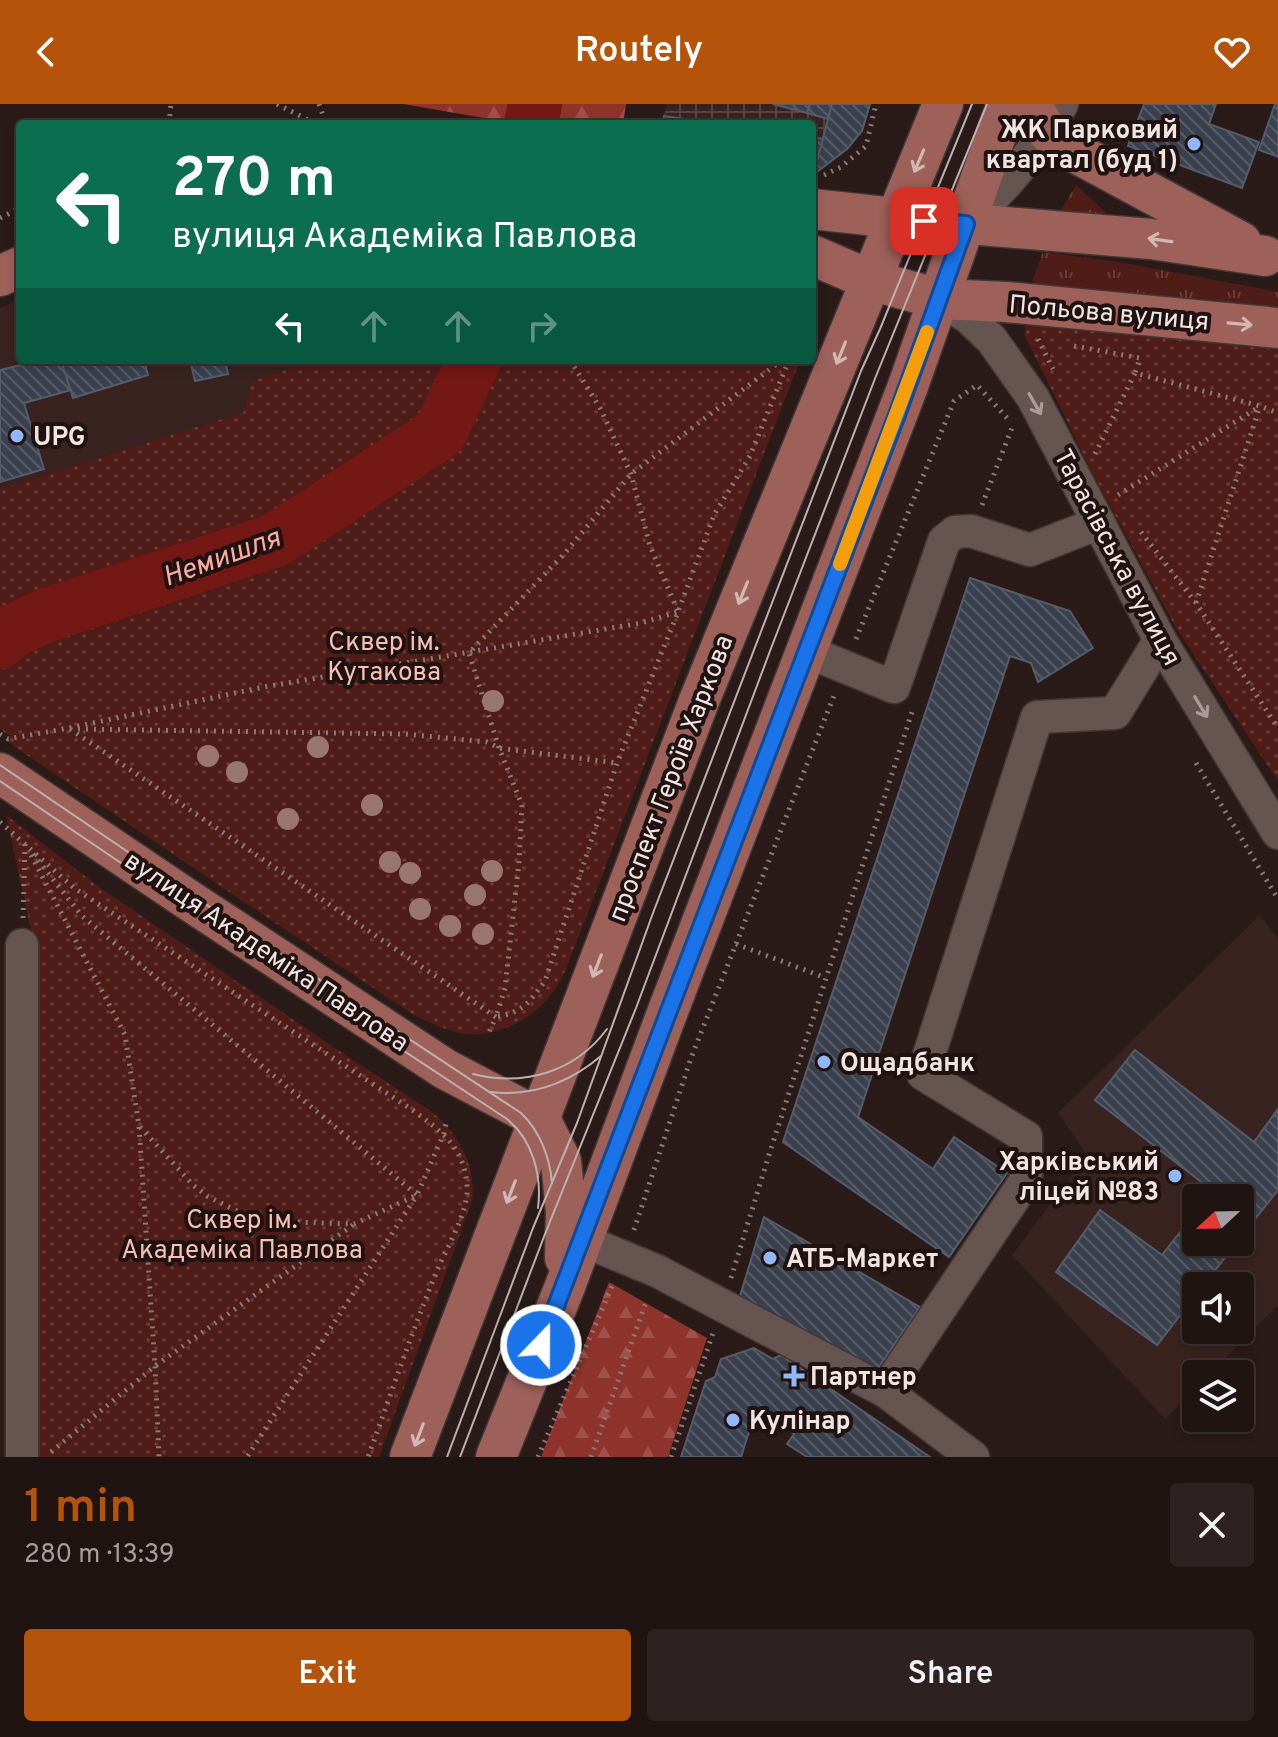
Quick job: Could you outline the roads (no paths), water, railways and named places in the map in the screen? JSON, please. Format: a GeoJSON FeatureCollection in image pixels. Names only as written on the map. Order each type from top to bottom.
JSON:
{"type":"FeatureCollection","features":[{"type":"Feature","properties":{"kind":"main road","name":"проспект Героїв Харкова"},"geometry":{"type":"LineString","coordinates":[[410,1457],[693,715],[943,104]]}},
{"type":"Feature","properties":{"kind":"main road"},"geometry":{"type":"LineString","coordinates":[[496,1457],[564,1289],[897,415],[1007,104]]}},
{"type":"Feature","properties":{"kind":"main road"},"geometry":{"type":"LineString","coordinates":[[1047,113],[1067,148],[1271,258]]}},
{"type":"Feature","properties":{"kind":"main road"},"geometry":{"type":"LineString","coordinates":[[816,193],[939,299]]}},
{"type":"Feature","properties":{"kind":"main road"},"geometry":{"type":"LineString","coordinates":[[816,256],[858,255],[882,250],[966,224],[1151,239],[1271,258]]}},
{"type":"Feature","properties":{"kind":"main road","name":"Польова вулиця"},"geometry":{"type":"LineString","coordinates":[[939,299],[1006,302],[1278,328]]}},
{"type":"Feature","properties":{"kind":"main road","name":"вулиця Академіка Павлова"},"geometry":{"type":"LineString","coordinates":[[4,756],[187,899],[445,1069],[540,1119]]}},
{"type":"Feature","properties":{"kind":"main road"},"geometry":{"type":"LineString","coordinates":[[540,1119],[561,1161],[565,1185],[564,1289]]}},
{"type":"Feature","properties":{"kind":"street"},"geometry":{"type":"LineString","coordinates":[[966,224],[998,195],[1047,113]]}},
{"type":"Feature","properties":{"kind":"street","name":"Тарасівська вулиця"},"geometry":{"type":"LineString","coordinates":[[939,299],[969,318],[992,340],[1106,510],[1160,640],[1278,833]]}},
{"type":"Feature","properties":{"kind":"street"},"geometry":{"type":"LineString","coordinates":[[806,651],[894,687],[944,541],[955,532],[971,531],[1030,550],[1106,510]]}},
{"type":"Feature","properties":{"kind":"street"},"geometry":{"type":"LineString","coordinates":[[885,1391],[1026,1180],[1026,1137],[923,1074],[1037,717],[1115,713],[1160,640]]}},
{"type":"Feature","properties":{"kind":"street"},"geometry":{"type":"LineString","coordinates":[[22,945],[22,1457]]}},
{"type":"Feature","properties":{"kind":"street"},"geometry":{"type":"LineString","coordinates":[[582,1240],[657,1271],[885,1391],[973,1457]]}},
{"type":"Feature","properties":{"kind":"waterway","name":"Немишля"},"geometry":{"type":"LineString","coordinates":[[532,119],[535,104]]}},
{"type":"Feature","properties":{"kind":"waterway","name":"Немишля"},"geometry":{"type":"LineString","coordinates":[[0,642],[10,632],[47,615],[276,540],[440,433],[472,364]]}},
{"type":"Feature","properties":{"kind":"tram line"},"geometry":{"type":"LineString","coordinates":[[447,1457],[533,1228],[577,1123],[653,913],[861,371],[972,104]]}},
{"type":"Feature","properties":{"kind":"tram line"},"geometry":{"type":"LineString","coordinates":[[460,1457],[636,1008],[876,376],[987,104]]}},
{"type":"Feature","properties":{"kind":"tram line"},"geometry":{"type":"LineString","coordinates":[[0,765],[521,1113],[543,1145],[552,1183]]}},
{"type":"Feature","properties":{"kind":"tram line"},"geometry":{"type":"LineString","coordinates":[[0,781],[507,1119],[523,1137],[534,1159],[538,1208]]}},
{"type":"Feature","properties":{"kind":"tram line"},"geometry":{"type":"LineString","coordinates":[[473,1074],[511,1078],[547,1072],[580,1056],[607,1029]]}},
{"type":"Feature","properties":{"kind":"tram line"},"geometry":{"type":"LineString","coordinates":[[490,1092],[521,1092],[550,1086],[576,1074],[601,1056]]}},
{"type":"Feature","properties":{"kind":"place","name":"ЖК Парковий квартал (буд 1)"},"geometry":{"type":"Point","coordinates":[1194,144]}},
{"type":"Feature","properties":{"kind":"place","name":"UPG"},"geometry":{"type":"Point","coordinates":[17,436]}},
{"type":"Feature","properties":{"kind":"place","name":"Ощадбанк"},"geometry":{"type":"Point","coordinates":[824,1062]}},
{"type":"Feature","properties":{"kind":"place","name":"Харківський ліцей №83"},"geometry":{"type":"Point","coordinates":[1175,1176]}},
{"type":"Feature","properties":{"kind":"place","name":"АТБ-Маркет"},"geometry":{"type":"Point","coordinates":[770,1258]}},
{"type":"Feature","properties":{"kind":"place","name":"Партнер"},"geometry":{"type":"Point","coordinates":[794,1376]}},
{"type":"Feature","properties":{"kind":"place","name":"Кулінар"},"geometry":{"type":"Point","coordinates":[733,1420]}},
{"type":"Feature","properties":{"kind":"park label","name":"Сквер ім. Кутакова"},"geometry":{"type":"Point","coordinates":[384,656]}},
{"type":"Feature","properties":{"kind":"park label","name":"Сквер ім. Академіка Павлова"},"geometry":{"type":"Point","coordinates":[242,1234]}}]}
